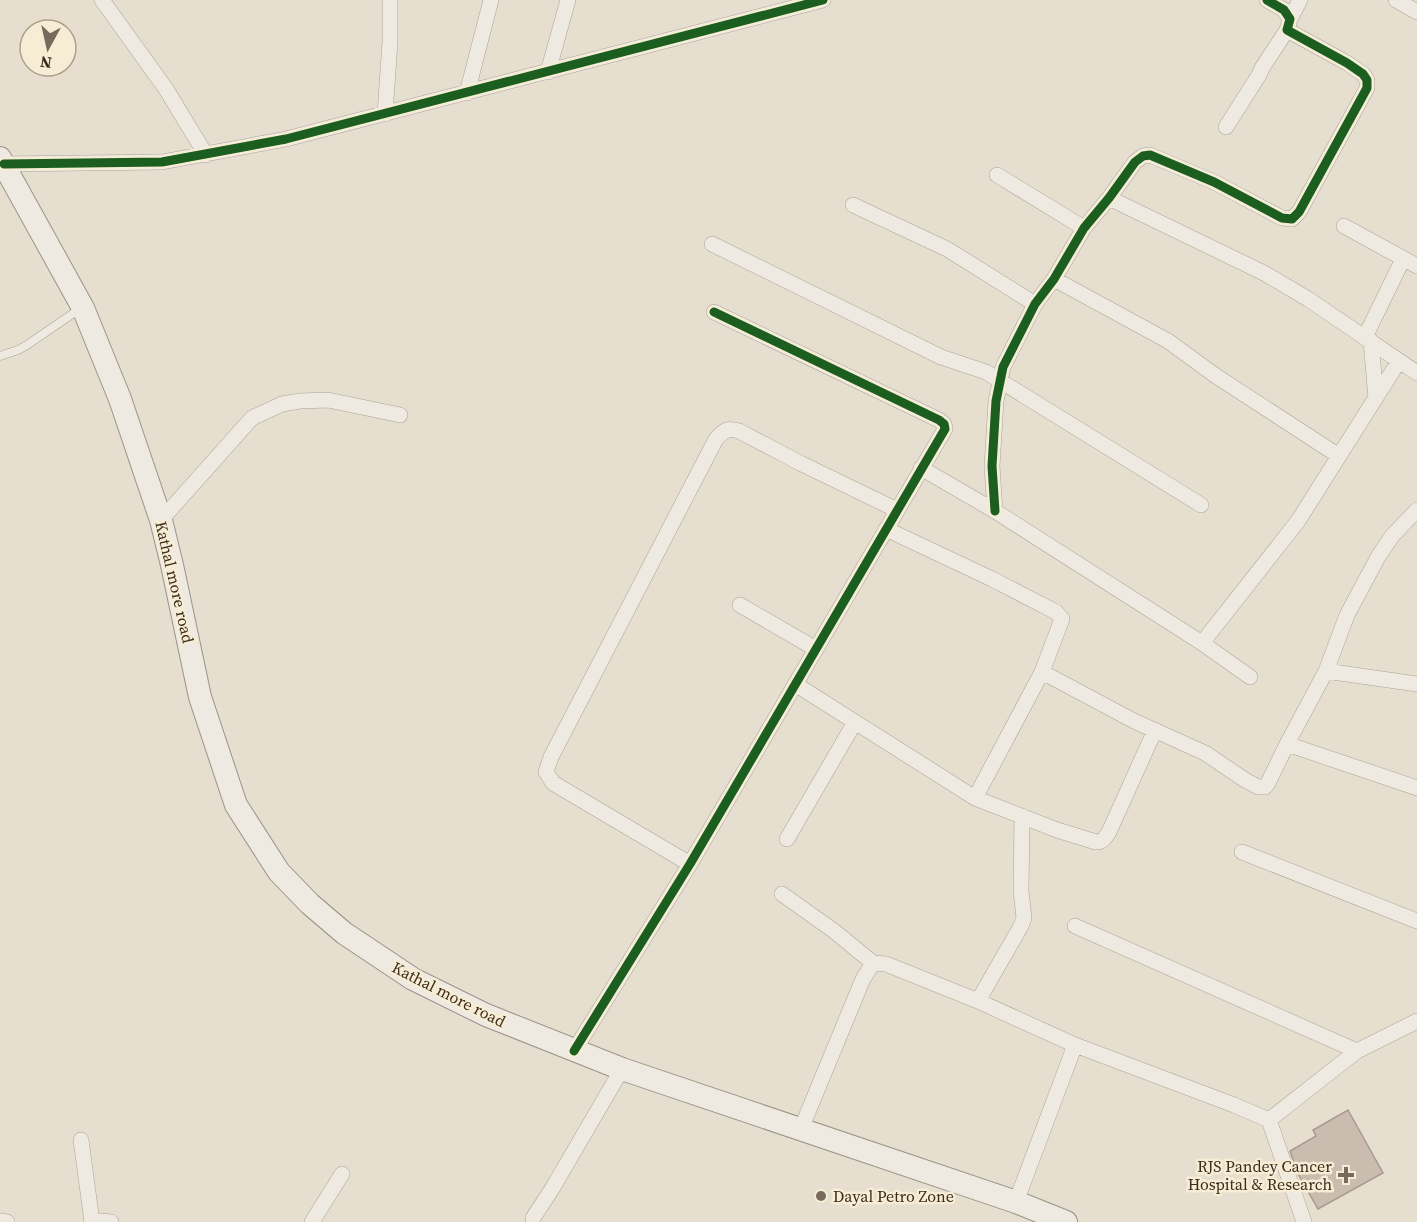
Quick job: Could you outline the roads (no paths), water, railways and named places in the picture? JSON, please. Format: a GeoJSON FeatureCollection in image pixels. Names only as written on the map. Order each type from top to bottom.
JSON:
{"type":"FeatureCollection","features":[{"type":"Feature","properties":{"kind":"main road","name":"Kathal more road"},"geometry":{"type":"LineString","coordinates":[[2,161],[83,308],[120,399],[161,520],[200,697],[236,805],[279,872],[310,904],[344,933],[413,979],[486,1016],[622,1069],[1016,1202],[1066,1222]]}},
{"type":"Feature","properties":{"kind":"street"},"geometry":{"type":"LineString","coordinates":[[102,0],[166,89],[206,155]]}},
{"type":"Feature","properties":{"kind":"street"},"geometry":{"type":"LineString","coordinates":[[385,114],[390,42],[390,0]]}},
{"type":"Feature","properties":{"kind":"street"},"geometry":{"type":"LineString","coordinates":[[467,93],[491,0]]}},
{"type":"Feature","properties":{"kind":"street"},"geometry":{"type":"LineString","coordinates":[[548,72],[568,0]]}},
{"type":"Feature","properties":{"kind":"street"},"geometry":{"type":"LineString","coordinates":[[2,161],[162,162],[206,155],[286,139],[823,0]]}},
{"type":"Feature","properties":{"kind":"street"},"geometry":{"type":"LineString","coordinates":[[995,511],[992,466],[996,401],[1003,367],[1035,304],[1054,279],[1084,228],[1135,162],[1143,156],[1150,155],[1214,182],[1282,218],[1292,219],[1296,216],[1367,88],[1367,80],[1363,74],[1288,25],[1284,10],[1267,0]]}},
{"type":"Feature","properties":{"kind":"street"},"geometry":{"type":"LineString","coordinates":[[1226,127],[1259,75],[1300,0]]}},
{"type":"Feature","properties":{"kind":"street"},"geometry":{"type":"LineString","coordinates":[[1396,0],[1417,12]]}},
{"type":"Feature","properties":{"kind":"street"},"geometry":{"type":"LineString","coordinates":[[997,175],[1084,228]]}},
{"type":"Feature","properties":{"kind":"street"},"geometry":{"type":"LineString","coordinates":[[1109,198],[1264,273],[1308,299],[1417,373]]}},
{"type":"Feature","properties":{"kind":"street"},"geometry":{"type":"LineString","coordinates":[[853,205],[947,249],[1035,304]]}},
{"type":"Feature","properties":{"kind":"street"},"geometry":{"type":"LineString","coordinates":[[1344,226],[1410,263],[1368,339],[1376,399]]}},
{"type":"Feature","properties":{"kind":"street"},"geometry":{"type":"LineString","coordinates":[[712,244],[941,357],[986,372],[1201,505]]}},
{"type":"Feature","properties":{"kind":"street"},"geometry":{"type":"LineString","coordinates":[[1054,279],[1168,342],[1339,456]]}},
{"type":"Feature","properties":{"kind":"street"},"geometry":{"type":"LineString","coordinates":[[574,1051],[690,864],[945,429],[944,424],[939,420],[714,312]]}},
{"type":"Feature","properties":{"kind":"street"},"geometry":{"type":"LineString","coordinates":[[1202,643],[1298,521],[1399,361]]}},
{"type":"Feature","properties":{"kind":"street"},"geometry":{"type":"LineString","coordinates":[[161,520],[252,418],[282,404],[328,400],[400,415]]}},
{"type":"Feature","properties":{"kind":"street"},"geometry":{"type":"LineString","coordinates":[[690,864],[553,783],[546,772],[551,757],[716,439],[725,430],[739,431],[897,510]]}},
{"type":"Feature","properties":{"kind":"street"},"geometry":{"type":"LineString","coordinates":[[921,468],[995,511],[1202,643],[1250,677]]}},
{"type":"Feature","properties":{"kind":"street"},"geometry":{"type":"LineString","coordinates":[[1042,672],[1134,721],[1205,753],[1258,788],[1265,787],[1326,671],[1347,615],[1378,557],[1392,536],[1417,510]]}},
{"type":"Feature","properties":{"kind":"street"},"geometry":{"type":"LineString","coordinates":[[886,529],[992,579],[1056,612],[1062,619],[1042,672],[975,798]]}},
{"type":"Feature","properties":{"kind":"street"},"geometry":{"type":"LineString","coordinates":[[740,605],[816,648]]}},
{"type":"Feature","properties":{"kind":"street"},"geometry":{"type":"LineString","coordinates":[[1326,671],[1417,684]]}},
{"type":"Feature","properties":{"kind":"street"},"geometry":{"type":"LineString","coordinates":[[795,684],[975,798],[1057,830],[1096,842],[1105,839],[1109,832],[1155,730]]}},
{"type":"Feature","properties":{"kind":"street"},"geometry":{"type":"LineString","coordinates":[[788,839],[855,723]]}},
{"type":"Feature","properties":{"kind":"street"},"geometry":{"type":"LineString","coordinates":[[1287,744],[1417,788]]}},
{"type":"Feature","properties":{"kind":"street"},"geometry":{"type":"LineString","coordinates":[[978,1001],[1022,926],[1024,918],[1021,885],[1022,816]]}},
{"type":"Feature","properties":{"kind":"street"},"geometry":{"type":"LineString","coordinates":[[1242,852],[1417,921]]}},
{"type":"Feature","properties":{"kind":"street"},"geometry":{"type":"LineString","coordinates":[[782,894],[873,963],[886,963],[1075,1045],[1269,1120],[1304,1222]]}},
{"type":"Feature","properties":{"kind":"street"},"geometry":{"type":"LineString","coordinates":[[1075,926],[1357,1052]]}},
{"type":"Feature","properties":{"kind":"street"},"geometry":{"type":"LineString","coordinates":[[801,1129],[863,979],[873,963]]}},
{"type":"Feature","properties":{"kind":"street"},"geometry":{"type":"LineString","coordinates":[[1269,1120],[1357,1052],[1417,1021]]}},
{"type":"Feature","properties":{"kind":"street"},"geometry":{"type":"LineString","coordinates":[[1016,1202],[1075,1045]]}},
{"type":"Feature","properties":{"kind":"street"},"geometry":{"type":"LineString","coordinates":[[532,1218],[552,1189],[622,1069]]}},
{"type":"Feature","properties":{"kind":"street"},"geometry":{"type":"LineString","coordinates":[[81,1140],[92,1221],[111,1222]]}},
{"type":"Feature","properties":{"kind":"street"},"geometry":{"type":"LineString","coordinates":[[312,1222],[342,1174]]}},
{"type":"Feature","properties":{"kind":"street"},"geometry":{"type":"LineString","coordinates":[[0,1221],[7,1222]]}},
{"type":"Feature","properties":{"kind":"lane"},"geometry":{"type":"LineString","coordinates":[[0,356],[27,345],[83,308]]}},
{"type":"Feature","properties":{"kind":"place","name":"RJS Pandey Cancer Hospital & Research"},"geometry":{"type":"Point","coordinates":[1346,1175]}},
{"type":"Feature","properties":{"kind":"place","name":"Dayal Petro Zone"},"geometry":{"type":"Point","coordinates":[821,1196]}}]}
